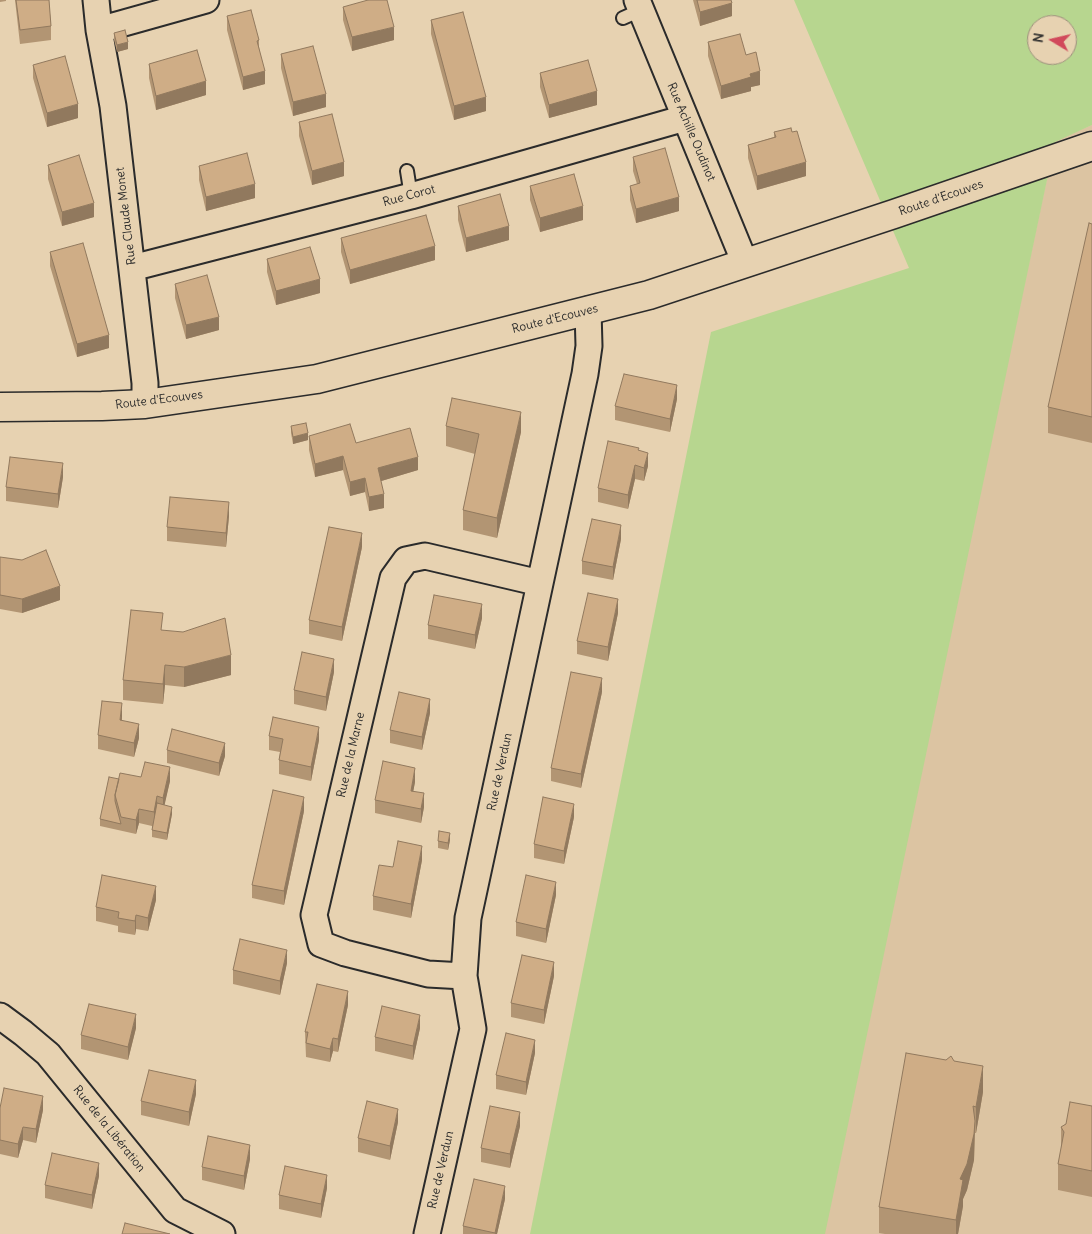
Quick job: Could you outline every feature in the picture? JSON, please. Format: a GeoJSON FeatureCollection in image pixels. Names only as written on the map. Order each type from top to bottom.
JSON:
{"type":"FeatureCollection","features":[{"type":"Feature","properties":{"kind":"main road","name":"Route d'Ecouves"},"geometry":{"type":"LineString","coordinates":[[0,407],[145,404],[317,379],[649,295],[1092,146]]}},
{"type":"Feature","properties":{"kind":"street","name":"Rue Claude Monet"},"geometry":{"type":"LineString","coordinates":[[96,0],[99,30],[113,106],[145,384],[145,404]]}},
{"type":"Feature","properties":{"kind":"street"},"geometry":{"type":"LineString","coordinates":[[99,30],[206,0]]}},
{"type":"Feature","properties":{"kind":"street","name":"Rue Achille Oudinot"},"geometry":{"type":"LineString","coordinates":[[634,9],[685,118],[745,263]]}},
{"type":"Feature","properties":{"kind":"street","name":"Rue Corot"},"geometry":{"type":"LineString","coordinates":[[132,268],[411,196],[685,118]]}},
{"type":"Feature","properties":{"kind":"street","name":"Rue de Verdun"},"geometry":{"type":"LineString","coordinates":[[427,1234],[473,1029],[464,976],[468,918],[585,374],[588,346],[588,310]]}},
{"type":"Feature","properties":{"kind":"street","name":"Rue de la Marne"},"geometry":{"type":"LineString","coordinates":[[464,976],[428,974],[345,953],[321,944],[314,915],[393,578],[406,560],[425,556],[540,583]]}},
{"type":"Feature","properties":{"kind":"street","name":"Rue de la Libération"},"geometry":{"type":"LineString","coordinates":[[0,1016],[48,1054],[175,1210],[222,1234]]}},
{"type":"Feature","properties":{"kind":"lane"},"geometry":{"type":"LineString","coordinates":[[408,170],[411,196]]}},
{"type":"Feature","properties":{"kind":"shaded area"},"geometry":{"type":"Polygon","coordinates":[[[1092,125],[1092,1234],[822,1234],[1055,141],[1092,125]]]}},
{"type":"Feature","properties":{"kind":"green space"},"geometry":{"type":"Polygon","coordinates":[[[794,0],[1092,0],[1092,125],[1055,142],[825,1234],[530,1234],[711,332],[909,268],[794,0]]]}},
{"type":"Feature","properties":{"kind":"building"},"geometry":{"type":"Polygon","coordinates":[[[16,0],[49,0],[51,26],[20,30],[16,0]]]}},
{"type":"Feature","properties":{"kind":"building"},"geometry":{"type":"Polygon","coordinates":[[[368,0],[387,0],[394,27],[352,37],[343,7],[368,0]]]}},
{"type":"Feature","properties":{"kind":"building"},"geometry":{"type":"Polygon","coordinates":[[[697,0],[731,0],[732,3],[700,12],[697,0]]]}},
{"type":"Feature","properties":{"kind":"building"},"geometry":{"type":"Polygon","coordinates":[[[251,10],[265,71],[243,77],[227,16],[251,10]]]}},
{"type":"Feature","properties":{"kind":"building"},"geometry":{"type":"Polygon","coordinates":[[[463,12],[486,97],[454,106],[431,20],[463,12]]]}},
{"type":"Feature","properties":{"kind":"building"},"geometry":{"type":"Polygon","coordinates":[[[125,30],[128,42],[117,45],[114,33],[125,30]]]}},
{"type":"Feature","properties":{"kind":"building"},"geometry":{"type":"Polygon","coordinates":[[[740,34],[746,55],[756,52],[760,71],[750,74],[751,77],[721,86],[708,42],[740,34]]]}},
{"type":"Feature","properties":{"kind":"building"},"geometry":{"type":"Polygon","coordinates":[[[313,46],[326,94],[293,102],[281,54],[313,46]]]}},
{"type":"Feature","properties":{"kind":"building"},"geometry":{"type":"Polygon","coordinates":[[[197,50],[206,81],[156,96],[149,64],[197,50]]]}},
{"type":"Feature","properties":{"kind":"building"},"geometry":{"type":"Polygon","coordinates":[[[65,56],[78,104],[47,113],[33,65],[65,56]]]}},
{"type":"Feature","properties":{"kind":"building"},"geometry":{"type":"Polygon","coordinates":[[[588,60],[597,91],[549,105],[540,73],[588,60]]]}},
{"type":"Feature","properties":{"kind":"building"},"geometry":{"type":"Polygon","coordinates":[[[332,114],[344,162],[312,171],[299,122],[332,114]]]}},
{"type":"Feature","properties":{"kind":"building"},"geometry":{"type":"Polygon","coordinates":[[[791,128],[792,132],[797,131],[806,162],[757,176],[748,145],[776,137],[774,132],[791,128]]]}},
{"type":"Feature","properties":{"kind":"building"},"geometry":{"type":"Polygon","coordinates":[[[665,148],[679,197],[636,209],[630,186],[640,183],[633,157],[665,148]]]}},
{"type":"Feature","properties":{"kind":"building"},"geometry":{"type":"Polygon","coordinates":[[[247,153],[255,184],[206,197],[199,166],[247,153]]]}},
{"type":"Feature","properties":{"kind":"building"},"geometry":{"type":"Polygon","coordinates":[[[79,155],[94,203],[62,212],[48,165],[79,155]]]}},
{"type":"Feature","properties":{"kind":"building"},"geometry":{"type":"Polygon","coordinates":[[[574,174],[583,206],[540,218],[530,186],[574,174]]]}},
{"type":"Feature","properties":{"kind":"building"},"geometry":{"type":"Polygon","coordinates":[[[500,194],[509,226],[466,238],[458,206],[500,194]]]}},
{"type":"Feature","properties":{"kind":"building"},"geometry":{"type":"Polygon","coordinates":[[[426,215],[435,246],[350,270],[341,238],[426,215]]]}},
{"type":"Feature","properties":{"kind":"building"},"geometry":{"type":"Polygon","coordinates":[[[1089,223],[1092,224],[1092,417],[1048,407],[1089,223]]]}},
{"type":"Feature","properties":{"kind":"building"},"geometry":{"type":"Polygon","coordinates":[[[83,243],[109,335],[77,344],[50,252],[83,243]]]}},
{"type":"Feature","properties":{"kind":"building"},"geometry":{"type":"Polygon","coordinates":[[[310,247],[320,279],[276,291],[267,259],[310,247]]]}},
{"type":"Feature","properties":{"kind":"building"},"geometry":{"type":"Polygon","coordinates":[[[207,275],[219,317],[186,325],[175,284],[207,275]]]}},
{"type":"Feature","properties":{"kind":"building"},"geometry":{"type":"Polygon","coordinates":[[[624,374],[677,385],[670,419],[615,406],[624,374]]]}},
{"type":"Feature","properties":{"kind":"building"},"geometry":{"type":"Polygon","coordinates":[[[452,398],[521,412],[497,518],[463,510],[479,434],[446,426],[452,398]]]}},
{"type":"Feature","properties":{"kind":"building"},"geometry":{"type":"Polygon","coordinates":[[[306,423],[308,433],[293,437],[291,426],[306,423]]]}},
{"type":"Feature","properties":{"kind":"building"},"geometry":{"type":"Polygon","coordinates":[[[350,424],[356,443],[410,428],[418,457],[378,468],[384,494],[369,497],[365,478],[350,482],[343,456],[315,464],[309,436],[350,424]]]}},
{"type":"Feature","properties":{"kind":"building"},"geometry":{"type":"Polygon","coordinates":[[[608,441],[639,448],[638,450],[648,453],[644,468],[635,465],[628,495],[598,488],[608,441]]]}},
{"type":"Feature","properties":{"kind":"building"},"geometry":{"type":"Polygon","coordinates":[[[10,457],[63,463],[58,494],[6,487],[10,457]]]}},
{"type":"Feature","properties":{"kind":"building"},"geometry":{"type":"Polygon","coordinates":[[[170,497],[229,502],[226,533],[167,527],[170,497]]]}},
{"type":"Feature","properties":{"kind":"building"},"geometry":{"type":"Polygon","coordinates":[[[592,519],[621,525],[613,567],[582,561],[592,519]]]}},
{"type":"Feature","properties":{"kind":"building"},"geometry":{"type":"Polygon","coordinates":[[[329,527],[362,533],[342,627],[309,620],[329,527]]]}},
{"type":"Feature","properties":{"kind":"building"},"geometry":{"type":"Polygon","coordinates":[[[46,550],[60,586],[22,599],[0,595],[0,557],[22,560],[46,550]]]}},
{"type":"Feature","properties":{"kind":"building"},"geometry":{"type":"Polygon","coordinates":[[[588,593],[618,599],[608,647],[577,641],[588,593]]]}},
{"type":"Feature","properties":{"kind":"building"},"geometry":{"type":"Polygon","coordinates":[[[434,595],[482,604],[475,635],[428,625],[434,595]]]}},
{"type":"Feature","properties":{"kind":"building"},"geometry":{"type":"Polygon","coordinates":[[[131,610],[163,613],[161,630],[183,632],[225,618],[231,655],[184,667],[165,665],[163,684],[123,680],[131,610]]]}},
{"type":"Feature","properties":{"kind":"building"},"geometry":{"type":"Polygon","coordinates":[[[302,652],[334,659],[326,697],[294,690],[302,652]]]}},
{"type":"Feature","properties":{"kind":"building"},"geometry":{"type":"Polygon","coordinates":[[[571,672],[602,678],[581,774],[551,768],[571,672]]]}},
{"type":"Feature","properties":{"kind":"building"},"geometry":{"type":"Polygon","coordinates":[[[399,692],[430,699],[422,737],[390,730],[399,692]]]}},
{"type":"Feature","properties":{"kind":"building"},"geometry":{"type":"Polygon","coordinates":[[[102,701],[122,703],[120,720],[139,724],[134,743],[98,735],[102,701]]]}},
{"type":"Feature","properties":{"kind":"building"},"geometry":{"type":"Polygon","coordinates":[[[273,717],[319,727],[311,767],[279,760],[283,739],[269,736],[273,717]]]}},
{"type":"Feature","properties":{"kind":"building"},"geometry":{"type":"Polygon","coordinates":[[[172,729],[225,743],[219,763],[167,750],[172,729]]]}},
{"type":"Feature","properties":{"kind":"building"},"geometry":{"type":"Polygon","coordinates":[[[383,761],[415,768],[411,791],[424,793],[421,809],[375,800],[383,761]]]}},
{"type":"Feature","properties":{"kind":"building"},"geometry":{"type":"Polygon","coordinates":[[[145,762],[170,767],[163,798],[157,796],[154,812],[139,809],[136,820],[121,817],[115,795],[120,773],[141,777],[145,762]]]}},
{"type":"Feature","properties":{"kind":"building"},"geometry":{"type":"Polygon","coordinates":[[[109,777],[119,779],[115,801],[121,824],[100,819],[109,777]]]}},
{"type":"Feature","properties":{"kind":"building"},"geometry":{"type":"Polygon","coordinates":[[[273,790],[304,797],[284,891],[252,885],[273,790]]]}},
{"type":"Feature","properties":{"kind":"building"},"geometry":{"type":"Polygon","coordinates":[[[543,797],[574,804],[564,851],[534,844],[543,797]]]}},
{"type":"Feature","properties":{"kind":"building"},"geometry":{"type":"Polygon","coordinates":[[[157,803],[172,807],[167,833],[152,830],[157,803]]]}},
{"type":"Feature","properties":{"kind":"building"},"geometry":{"type":"Polygon","coordinates":[[[439,831],[450,833],[448,843],[438,841],[439,831]]]}},
{"type":"Feature","properties":{"kind":"building"},"geometry":{"type":"Polygon","coordinates":[[[398,841],[422,846],[411,904],[373,896],[379,865],[393,867],[398,841]]]}},
{"type":"Feature","properties":{"kind":"building"},"geometry":{"type":"Polygon","coordinates":[[[102,875],[156,886],[148,918],[136,915],[135,921],[118,918],[119,912],[96,907],[102,875]]]}},
{"type":"Feature","properties":{"kind":"building"},"geometry":{"type":"Polygon","coordinates":[[[526,875],[556,882],[546,929],[516,922],[526,875]]]}},
{"type":"Feature","properties":{"kind":"building"},"geometry":{"type":"Polygon","coordinates":[[[240,939],[287,950],[280,981],[233,970],[240,939]]]}},
{"type":"Feature","properties":{"kind":"building"},"geometry":{"type":"Polygon","coordinates":[[[522,955],[554,962],[544,1010],[511,1003],[522,955]]]}},
{"type":"Feature","properties":{"kind":"building"},"geometry":{"type":"Polygon","coordinates":[[[317,984],[348,991],[338,1039],[333,1038],[330,1049],[306,1043],[308,1032],[305,1032],[317,984]]]}},
{"type":"Feature","properties":{"kind":"building"},"geometry":{"type":"Polygon","coordinates":[[[89,1004],[136,1014],[128,1047],[81,1035],[89,1004]]]}},
{"type":"Feature","properties":{"kind":"building"},"geometry":{"type":"Polygon","coordinates":[[[382,1006],[420,1015],[413,1046],[375,1037],[382,1006]]]}},
{"type":"Feature","properties":{"kind":"building"},"geometry":{"type":"Polygon","coordinates":[[[506,1033],[535,1040],[526,1082],[496,1075],[506,1033]]]}},
{"type":"Feature","properties":{"kind":"building"},"geometry":{"type":"Polygon","coordinates":[[[906,1053],[946,1060],[951,1056],[954,1061],[983,1066],[976,1107],[973,1106],[974,1134],[967,1164],[960,1179],[963,1180],[956,1220],[879,1207],[906,1053]]]}},
{"type":"Feature","properties":{"kind":"building"},"geometry":{"type":"Polygon","coordinates":[[[149,1070],[196,1080],[189,1112],[141,1101],[149,1070]]]}},
{"type":"Feature","properties":{"kind":"building"},"geometry":{"type":"Polygon","coordinates":[[[4,1088],[43,1096],[36,1129],[23,1127],[18,1144],[0,1140],[0,1108],[4,1088]]]}},
{"type":"Feature","properties":{"kind":"building"},"geometry":{"type":"Polygon","coordinates":[[[367,1101],[398,1109],[390,1146],[358,1138],[367,1101]]]}},
{"type":"Feature","properties":{"kind":"building"},"geometry":{"type":"Polygon","coordinates":[[[1070,1102],[1092,1106],[1092,1171],[1058,1164],[1064,1132],[1061,1127],[1066,1124],[1070,1102]]]}},
{"type":"Feature","properties":{"kind":"building"},"geometry":{"type":"Polygon","coordinates":[[[490,1106],[520,1112],[510,1154],[481,1148],[490,1106]]]}},
{"type":"Feature","properties":{"kind":"building"},"geometry":{"type":"Polygon","coordinates":[[[208,1136],[250,1145],[244,1176],[202,1167],[208,1136]]]}},
{"type":"Feature","properties":{"kind":"building"},"geometry":{"type":"Polygon","coordinates":[[[52,1153],[99,1163],[92,1195],[45,1185],[52,1153]]]}},
{"type":"Feature","properties":{"kind":"building"},"geometry":{"type":"Polygon","coordinates":[[[285,1166],[327,1175],[321,1204],[279,1195],[285,1166]]]}},
{"type":"Feature","properties":{"kind":"building"},"geometry":{"type":"Polygon","coordinates":[[[474,1179],[505,1186],[495,1233],[463,1226],[474,1179]]]}},
{"type":"Feature","properties":{"kind":"building"},"geometry":{"type":"Polygon","coordinates":[[[125,1223],[170,1234],[122,1234],[125,1223]]]}}]}
